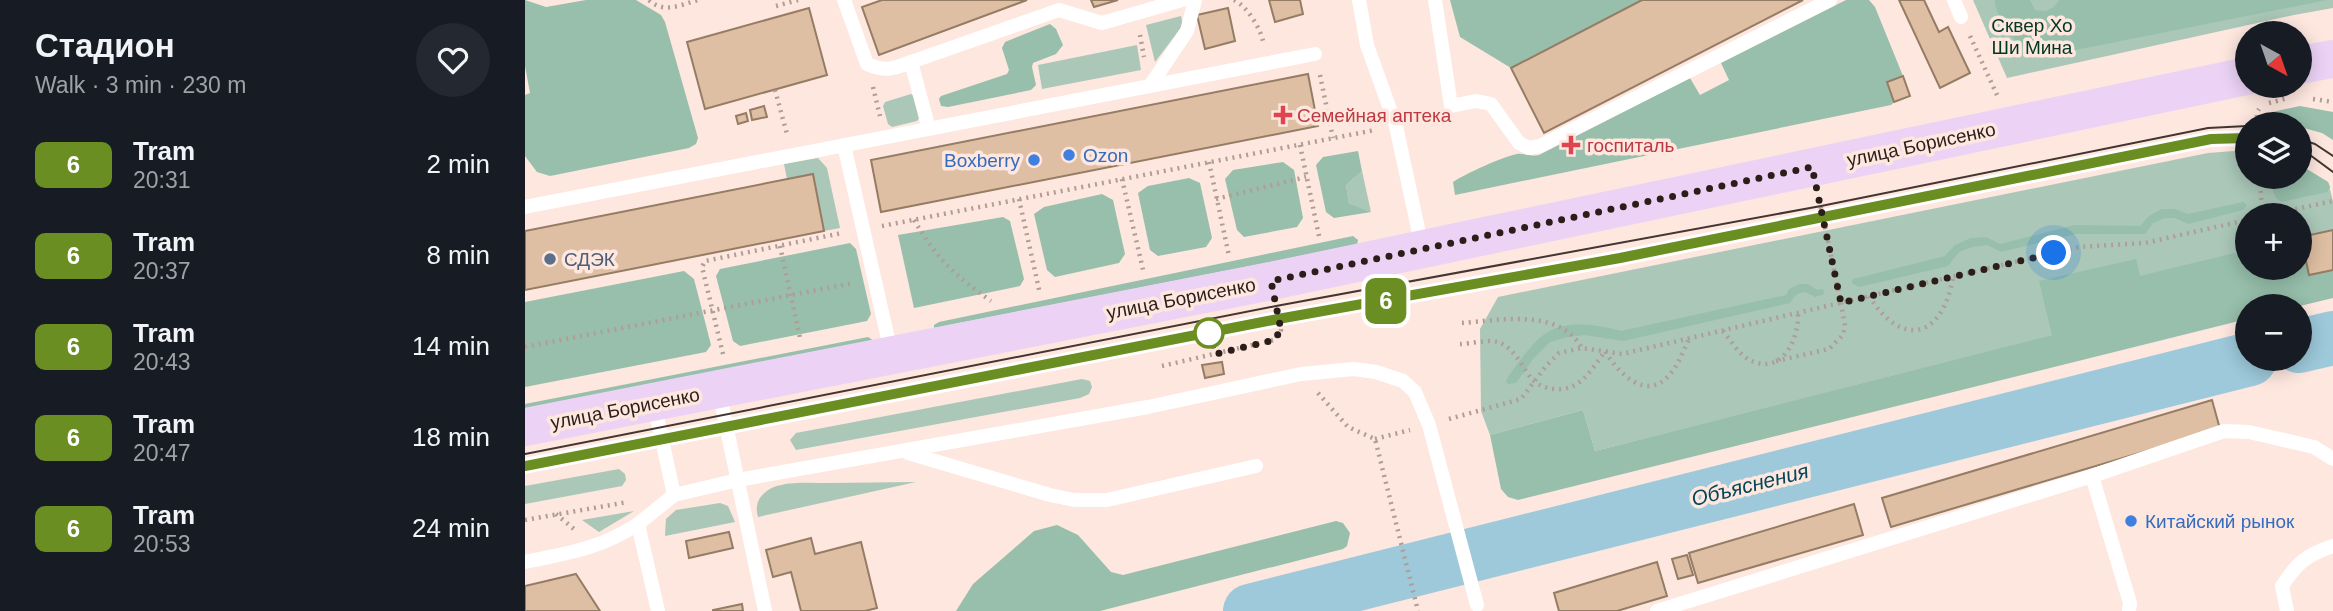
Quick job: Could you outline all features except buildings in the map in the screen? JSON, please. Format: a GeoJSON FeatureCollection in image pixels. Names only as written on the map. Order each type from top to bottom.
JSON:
{"type":"FeatureCollection","features":[{"type":"Feature","properties":{"kind":"main road","name":"улица Борисенко"},"geometry":{"type":"LineString","coordinates":[[525,427],[653,402],[722,374],[892,355],[1271,281],[2235,79]]}},
{"type":"Feature","properties":{"kind":"lane"},"geometry":{"type":"LineString","coordinates":[[844,0],[867,64],[880,69],[893,68],[1059,10],[1102,23],[1182,0]]}},
{"type":"Feature","properties":{"kind":"lane"},"geometry":{"type":"LineString","coordinates":[[1150,86],[1187,31],[1195,0]]}},
{"type":"Feature","properties":{"kind":"lane"},"geometry":{"type":"LineString","coordinates":[[1359,0],[1370,57],[1395,126],[1423,249]]}},
{"type":"Feature","properties":{"kind":"lane"},"geometry":{"type":"LineString","coordinates":[[1434,0],[1451,106],[1476,101],[1491,104],[1519,143],[1529,148],[1540,146],[1830,0]]}},
{"type":"Feature","properties":{"kind":"lane"},"geometry":{"type":"LineString","coordinates":[[1954,0],[1961,17]]}},
{"type":"Feature","properties":{"kind":"lane"},"geometry":{"type":"LineString","coordinates":[[525,207],[1315,54]]}},
{"type":"Feature","properties":{"kind":"lane"},"geometry":{"type":"LineString","coordinates":[[911,62],[929,129]]}},
{"type":"Feature","properties":{"kind":"lane"},"geometry":{"type":"LineString","coordinates":[[844,145],[892,355]]}},
{"type":"Feature","properties":{"kind":"lane"},"geometry":{"type":"LineString","coordinates":[[525,562],[596,547],[638,524],[674,495],[737,480],[1147,407],[1301,374],[1354,369],[1376,372],[1403,381],[1415,391],[1433,438],[1477,605]]}},
{"type":"Feature","properties":{"kind":"lane"},"geometry":{"type":"LineString","coordinates":[[722,374],[737,480],[765,611]]}},
{"type":"Feature","properties":{"kind":"lane"},"geometry":{"type":"LineString","coordinates":[[653,402],[674,495]]}},
{"type":"Feature","properties":{"kind":"lane"},"geometry":{"type":"LineString","coordinates":[[1657,611],[2092,476],[2224,432],[2249,432],[2314,447],[2333,459]]}},
{"type":"Feature","properties":{"kind":"lane"},"geometry":{"type":"LineString","coordinates":[[902,452],[1074,500],[1107,500],[1256,466]]}},
{"type":"Feature","properties":{"kind":"lane"},"geometry":{"type":"LineString","coordinates":[[2092,476],[2130,603],[2129,611]]}},
{"type":"Feature","properties":{"kind":"lane"},"geometry":{"type":"LineString","coordinates":[[638,524],[658,611]]}},
{"type":"Feature","properties":{"kind":"lane"},"geometry":{"type":"LineString","coordinates":[[2287,611],[2282,586],[2296,566],[2312,553],[2333,546]]}},
{"type":"Feature","properties":{"kind":"path"},"geometry":{"type":"LineString","coordinates":[[649,0],[660,8],[668,9],[697,0]]}},
{"type":"Feature","properties":{"kind":"path"},"geometry":{"type":"LineString","coordinates":[[776,6],[798,0]]}},
{"type":"Feature","properties":{"kind":"path"},"geometry":{"type":"LineString","coordinates":[[1234,0],[1241,3],[1262,35],[1268,63]]}},
{"type":"Feature","properties":{"kind":"path"},"geometry":{"type":"LineString","coordinates":[[1135,13],[1150,86]]}},
{"type":"Feature","properties":{"kind":"path"},"geometry":{"type":"LineString","coordinates":[[1976,50],[1997,96]]}},
{"type":"Feature","properties":{"kind":"path"},"geometry":{"type":"LineString","coordinates":[[867,64],[886,137]]}},
{"type":"Feature","properties":{"kind":"path"},"geometry":{"type":"LineString","coordinates":[[1319,74],[1333,138]]}},
{"type":"Feature","properties":{"kind":"path"},"geometry":{"type":"LineString","coordinates":[[2257,112],[2264,104],[2316,74],[2333,102]]}},
{"type":"Feature","properties":{"kind":"path"},"geometry":{"type":"LineString","coordinates":[[775,89],[782,116]]}},
{"type":"Feature","properties":{"kind":"path"},"geometry":{"type":"LineString","coordinates":[[722,374],[713,310],[703,269],[705,261],[1395,126]]}},
{"type":"Feature","properties":{"kind":"path"},"geometry":{"type":"LineString","coordinates":[[1300,145],[1319,238]]}},
{"type":"Feature","properties":{"kind":"path"},"geometry":{"type":"LineString","coordinates":[[1209,162],[1229,257]]}},
{"type":"Feature","properties":{"kind":"path"},"geometry":{"type":"LineString","coordinates":[[1723,331],[1737,350],[1753,362],[1765,364],[1829,349],[1843,335],[1845,326],[1841,303],[1812,167]]}},
{"type":"Feature","properties":{"kind":"path"},"geometry":{"type":"LineString","coordinates":[[1216,199],[1306,177]]}},
{"type":"Feature","properties":{"kind":"path"},"geometry":{"type":"LineString","coordinates":[[1122,179],[1143,274]]}},
{"type":"Feature","properties":{"kind":"path"},"geometry":{"type":"LineString","coordinates":[[1019,200],[1041,295]]}},
{"type":"Feature","properties":{"kind":"path"},"geometry":{"type":"LineString","coordinates":[[2312,206],[2333,201]]}},
{"type":"Feature","properties":{"kind":"path"},"geometry":{"type":"LineString","coordinates":[[914,220],[933,252],[957,277],[995,304]]}},
{"type":"Feature","properties":{"kind":"path"},"geometry":{"type":"LineString","coordinates":[[1493,406],[1521,399],[1559,353],[1582,348],[1622,354],[2080,247],[2145,243],[2235,223]]}},
{"type":"Feature","properties":{"kind":"path"},"geometry":{"type":"LineString","coordinates":[[780,246],[801,343]]}},
{"type":"Feature","properties":{"kind":"path"},"geometry":{"type":"LineString","coordinates":[[1869,296],[1888,321],[1899,329],[1911,330],[1935,321],[1944,308],[1953,277]]}},
{"type":"Feature","properties":{"kind":"path"},"geometry":{"type":"LineString","coordinates":[[525,347],[874,279]]}},
{"type":"Feature","properties":{"kind":"path"},"geometry":{"type":"LineString","coordinates":[[1162,366],[1274,340],[1281,330],[1271,281]]}},
{"type":"Feature","properties":{"kind":"path"},"geometry":{"type":"LineString","coordinates":[[1776,361],[1786,354],[1796,337],[1798,313]]}},
{"type":"Feature","properties":{"kind":"path"},"geometry":{"type":"LineString","coordinates":[[1462,323],[1523,318],[1564,329],[1576,338],[1582,348]]}},
{"type":"Feature","properties":{"kind":"path"},"geometry":{"type":"LineString","coordinates":[[1605,351],[1623,374],[1644,387],[1661,383],[1669,376],[1690,338]]}},
{"type":"Feature","properties":{"kind":"path"},"geometry":{"type":"LineString","coordinates":[[1460,344],[1498,342],[1513,353],[1534,381],[1548,389],[1573,387],[1584,378],[1605,351]]}},
{"type":"Feature","properties":{"kind":"path"},"geometry":{"type":"LineString","coordinates":[[1301,374],[1348,427],[1374,439],[1418,611]]}},
{"type":"Feature","properties":{"kind":"path"},"geometry":{"type":"LineString","coordinates":[[525,520],[674,495]]}},
{"type":"Feature","properties":{"kind":"green space"},"geometry":{"type":"Polygon","coordinates":[[[525,0],[546,7],[586,0],[636,0],[661,15],[698,138],[696,144],[689,148],[550,176],[537,172],[525,156],[525,95],[530,93],[525,66],[525,0]]]}},
{"type":"Feature","properties":{"kind":"green space"},"geometry":{"type":"Polygon","coordinates":[[[1450,0],[1642,0],[1511,68],[1460,37],[1450,0]]]}},
{"type":"Feature","properties":{"kind":"green space"},"geometry":{"type":"Polygon","coordinates":[[[1846,0],[1869,0],[1875,7],[1903,76],[1887,82],[1894,102],[1891,105],[1455,195],[1453,182],[1466,175],[1510,156],[1539,155],[1690,78],[1700,95],[1729,80],[1721,63],[1846,0]]]}},
{"type":"Feature","properties":{"kind":"green space","name":"Сквер Хо Ши Мина"},"geometry":{"type":"Polygon","coordinates":[[[1973,0],[2333,0],[2333,8],[2267,21],[2235,21],[2235,28],[2007,78],[1973,0]]]}},
{"type":"Feature","properties":{"kind":"green space","name":"Сквер Хо Ши Мина"},"geometry":{"type":"Polygon","coordinates":[[[1995,0],[2030,0],[2035,10],[2043,11],[2052,8],[2059,0],[2327,0],[2050,55],[2033,51],[2016,41],[1999,16],[1995,0]]]}},
{"type":"Feature","properties":{"kind":"green space"},"geometry":{"type":"Polygon","coordinates":[[[1181,16],[1183,25],[1155,62],[1146,25],[1181,16]]]}},
{"type":"Feature","properties":{"kind":"green space"},"geometry":{"type":"Polygon","coordinates":[[[1050,24],[1056,29],[1063,45],[1056,54],[1033,63],[1036,85],[1031,90],[948,107],[941,106],[941,96],[1007,74],[1009,70],[1002,48],[1005,42],[1050,24]]]}},
{"type":"Feature","properties":{"kind":"green space"},"geometry":{"type":"Polygon","coordinates":[[[1137,45],[1141,70],[1042,89],[1038,65],[1137,45]]]}},
{"type":"Feature","properties":{"kind":"green space"},"geometry":{"type":"Polygon","coordinates":[[[911,94],[915,97],[920,117],[917,121],[892,127],[888,124],[883,106],[885,102],[911,94]]]}},
{"type":"Feature","properties":{"kind":"green space"},"geometry":{"type":"Polygon","coordinates":[[[2300,106],[2333,112],[2333,140],[2312,130],[2312,112],[2272,112],[2300,106]]]}},
{"type":"Feature","properties":{"kind":"green space"},"geometry":{"type":"Polygon","coordinates":[[[1358,151],[1362,171],[1346,185],[1349,204],[1371,212],[1334,218],[1326,212],[1316,165],[1323,157],[1358,151]]]}},
{"type":"Feature","properties":{"kind":"green space"},"geometry":{"type":"Polygon","coordinates":[[[2235,151],[2235,189],[2312,189],[2312,172],[2328,182],[2333,201],[2333,270],[2312,275],[2312,203],[2235,203],[2235,280],[2290,280],[2053,335],[1595,451],[1583,410],[1490,435],[1481,411],[1480,329],[1498,297],[2208,153],[2235,151]]]}},
{"type":"Feature","properties":{"kind":"green space"},"geometry":{"type":"Polygon","coordinates":[[[818,158],[827,168],[840,228],[824,231],[813,175],[787,179],[784,164],[818,158]]]}},
{"type":"Feature","properties":{"kind":"green space"},"geometry":{"type":"Polygon","coordinates":[[[1283,162],[1294,170],[1303,218],[1297,227],[1244,237],[1237,230],[1225,179],[1233,170],[1283,162]]]}},
{"type":"Feature","properties":{"kind":"green space"},"geometry":{"type":"Polygon","coordinates":[[[1362,171],[1371,212],[1349,205],[1346,185],[1362,171]]]}},
{"type":"Feature","properties":{"kind":"green space"},"geometry":{"type":"Polygon","coordinates":[[[2312,172],[2328,182],[2330,187],[2327,192],[2282,202],[2274,194],[2273,189],[2312,189],[2312,172]]]}},
{"type":"Feature","properties":{"kind":"green space"},"geometry":{"type":"Polygon","coordinates":[[[1189,178],[1200,183],[1212,238],[1206,247],[1158,256],[1150,250],[1138,193],[1148,186],[1189,178]]]}},
{"type":"Feature","properties":{"kind":"green space"},"geometry":{"type":"Polygon","coordinates":[[[1102,194],[1113,200],[1125,254],[1119,263],[1055,277],[1047,270],[1034,214],[1044,207],[1102,194]]]}},
{"type":"Feature","properties":{"kind":"green space"},"geometry":{"type":"Polygon","coordinates":[[[2235,204],[2235,212],[2188,224],[2175,218],[2165,218],[2153,223],[2145,234],[2076,234],[2001,252],[1987,245],[1972,247],[1959,252],[1948,266],[1859,287],[1852,283],[1853,279],[1945,256],[1955,245],[1971,238],[1986,237],[2000,244],[2075,225],[2140,226],[2149,216],[2162,209],[2175,209],[2188,214],[2235,204]]]}},
{"type":"Feature","properties":{"kind":"green space"},"geometry":{"type":"Polygon","coordinates":[[[1003,217],[1010,221],[1024,279],[1020,286],[914,308],[898,235],[1003,217]]]}},
{"type":"Feature","properties":{"kind":"green space"},"geometry":{"type":"Polygon","coordinates":[[[1353,236],[1358,240],[1357,245],[934,328],[939,322],[1353,236]]]}},
{"type":"Feature","properties":{"kind":"green space"},"geometry":{"type":"Polygon","coordinates":[[[850,243],[856,249],[871,314],[867,321],[740,346],[733,341],[716,276],[720,269],[850,243]]]}},
{"type":"Feature","properties":{"kind":"green space"},"geometry":{"type":"Polygon","coordinates":[[[2235,253],[2235,280],[2312,280],[2312,274],[2333,270],[2333,298],[2312,303],[2312,294],[2235,294],[2235,322],[1518,500],[1508,497],[1501,489],[1490,435],[1583,410],[1595,451],[2052,335],[2039,281],[2136,259],[2140,276],[2235,253]]]}},
{"type":"Feature","properties":{"kind":"green space"},"geometry":{"type":"Polygon","coordinates":[[[684,271],[694,279],[711,345],[706,352],[525,387],[525,302],[684,271]]]}},
{"type":"Feature","properties":{"kind":"green space"},"geometry":{"type":"Polygon","coordinates":[[[1808,284],[1817,290],[1823,289],[1824,294],[1815,297],[1801,292],[1790,303],[1623,341],[1585,335],[1568,337],[1550,342],[1533,359],[1516,383],[1508,384],[1506,381],[1542,336],[1563,326],[1583,325],[1621,331],[1786,295],[1789,289],[1808,284]]]}},
{"type":"Feature","properties":{"kind":"green space"},"geometry":{"type":"Polygon","coordinates":[[[868,337],[874,341],[525,414],[525,404],[868,337]]]}},
{"type":"Feature","properties":{"kind":"green space"},"geometry":{"type":"Polygon","coordinates":[[[1082,379],[1090,381],[1092,387],[1089,394],[1080,398],[796,450],[790,440],[796,433],[1082,379]]]}},
{"type":"Feature","properties":{"kind":"green space"},"geometry":{"type":"Polygon","coordinates":[[[619,469],[625,474],[626,480],[622,486],[525,504],[525,486],[619,469]]]}},
{"type":"Feature","properties":{"kind":"green space"},"geometry":{"type":"Polygon","coordinates":[[[916,482],[758,517],[758,503],[765,492],[787,484],[916,482]]]}},
{"type":"Feature","properties":{"kind":"green space"},"geometry":{"type":"Polygon","coordinates":[[[720,503],[728,506],[735,522],[665,536],[666,519],[676,510],[720,503]]]}},
{"type":"Feature","properties":{"kind":"green space"},"geometry":{"type":"Polygon","coordinates":[[[634,511],[599,532],[582,520],[634,511]]]}},
{"type":"Feature","properties":{"kind":"green space"},"geometry":{"type":"Polygon","coordinates":[[[1336,521],[1343,523],[1350,533],[1347,546],[1343,549],[1100,611],[956,611],[973,584],[1034,531],[1057,525],[1078,535],[1111,572],[1123,575],[1336,521]]]}},
{"type":"Feature","properties":{"kind":"waterway","name":"Объяснения"},"geometry":{"type":"LineString","coordinates":[[2312,343],[2333,338]]}},
{"type":"Feature","properties":{"kind":"waterway","name":"Объяснения"},"geometry":{"type":"LineString","coordinates":[[1250,611],[2235,363]]}},
{"type":"Feature","properties":{"kind":"tram line"},"geometry":{"type":"LineString","coordinates":[[525,454],[1276,306],[1821,206],[2208,128],[2235,127]]}},
{"type":"Feature","properties":{"kind":"tram line"},"geometry":{"type":"LineString","coordinates":[[525,466],[1278,319],[1594,263],[2211,139],[2235,138]]}},
{"type":"Feature","properties":{"kind":"tram line","name":"6"},"geometry":{"type":"LineString","coordinates":[[525,466],[1278,319],[1824,219],[2211,139],[2235,138]]}},
{"type":"Feature","properties":{"kind":"tram line"},"geometry":{"type":"LineString","coordinates":[[2312,143],[2333,156]]}},
{"type":"Feature","properties":{"kind":"tram line"},"geometry":{"type":"LineString","coordinates":[[2312,156],[2333,172]]}},
{"type":"Feature","properties":{"kind":"place","name":"Семейная аптека"},"geometry":{"type":"Point","coordinates":[1283,115]}},
{"type":"Feature","properties":{"kind":"place","name":"госпиталь"},"geometry":{"type":"Point","coordinates":[1571,145]}},
{"type":"Feature","properties":{"kind":"place","name":"Ozon"},"geometry":{"type":"Point","coordinates":[1069,155]}},
{"type":"Feature","properties":{"kind":"place","name":"Boxberry"},"geometry":{"type":"Point","coordinates":[1034,160]}},
{"type":"Feature","properties":{"kind":"place","name":"СДЭК"},"geometry":{"type":"Point","coordinates":[550,259]}},
{"type":"Feature","properties":{"kind":"place","name":"Китайский рынок"},"geometry":{"type":"Point","coordinates":[2131,521]}},
{"type":"Feature","properties":{"kind":"route"},"geometry":{"type":"LineString","coordinates":[[1209,333],[1216,354],[1274,340],[1281,330],[1271,281],[1812,167],[1841,303],[2054,253]]}}]}
